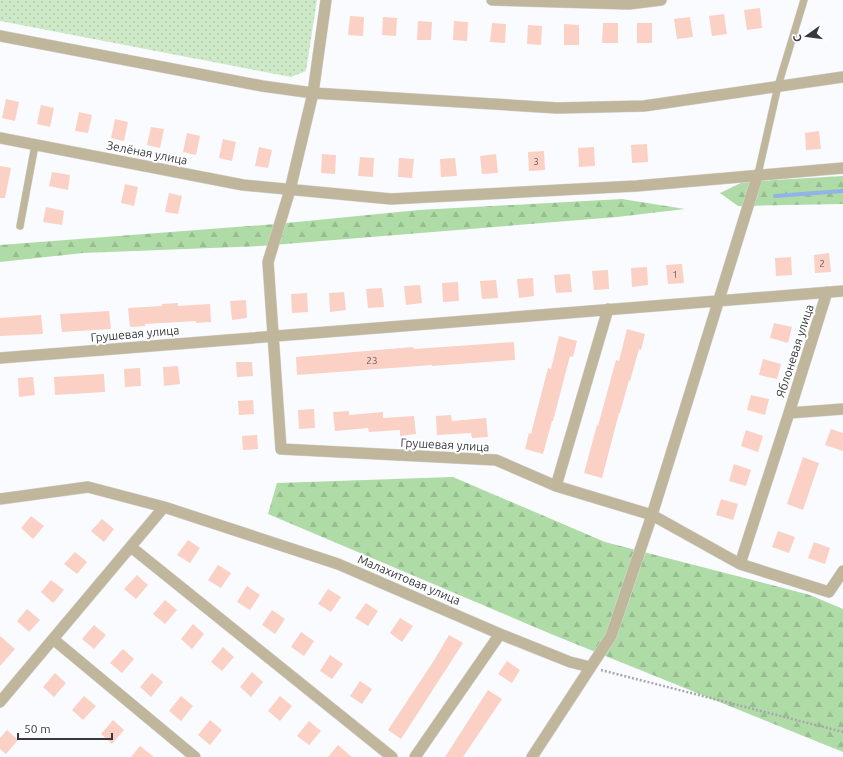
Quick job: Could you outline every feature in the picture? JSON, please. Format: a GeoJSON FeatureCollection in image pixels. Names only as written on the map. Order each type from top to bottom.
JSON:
{"type":"FeatureCollection","features":[{"type":"Feature","properties":{"kind":"street"},"geometry":{"type":"LineString","coordinates":[[272,336],[268,262],[290,190],[313,93],[326,0]]}},
{"type":"Feature","properties":{"kind":"street"},"geometry":{"type":"LineString","coordinates":[[492,0],[629,4],[661,0]]}},
{"type":"Feature","properties":{"kind":"street"},"geometry":{"type":"LineString","coordinates":[[0,36],[262,86],[313,93],[556,108],[644,106],[843,77]]}},
{"type":"Feature","properties":{"kind":"street","name":"Зелёная улица"},"geometry":{"type":"LineString","coordinates":[[0,138],[243,185],[391,199],[636,186],[758,174],[843,168]]}},
{"type":"Feature","properties":{"kind":"street"},"geometry":{"type":"LineString","coordinates":[[532,757],[610,636],[652,515],[758,174]]}},
{"type":"Feature","properties":{"kind":"street","name":"Яблоневая улица"},"geometry":{"type":"LineString","coordinates":[[718,301],[843,291]]}},
{"type":"Feature","properties":{"kind":"street","name":"Яблоневая улица"},"geometry":{"type":"LineString","coordinates":[[827,292],[789,413],[843,408]]}},
{"type":"Feature","properties":{"kind":"street","name":"Грушевая улица"},"geometry":{"type":"LineString","coordinates":[[0,358],[718,301]]}},
{"type":"Feature","properties":{"kind":"street"},"geometry":{"type":"LineString","coordinates":[[608,309],[556,486],[652,515],[740,564],[829,592],[843,571]]}},
{"type":"Feature","properties":{"kind":"street","name":"Грушевая улица"},"geometry":{"type":"LineString","coordinates":[[272,336],[281,449],[496,460],[556,486]]}},
{"type":"Feature","properties":{"kind":"street"},"geometry":{"type":"LineString","coordinates":[[740,564],[789,413]]}},
{"type":"Feature","properties":{"kind":"street","name":"Малахитовая улица"},"geometry":{"type":"LineString","coordinates":[[0,499],[88,487],[164,507],[338,564],[500,634],[570,662],[590,667]]}},
{"type":"Feature","properties":{"kind":"street"},"geometry":{"type":"LineString","coordinates":[[0,702],[164,507]]}},
{"type":"Feature","properties":{"kind":"street"},"geometry":{"type":"LineString","coordinates":[[131,547],[392,757]]}},
{"type":"Feature","properties":{"kind":"street"},"geometry":{"type":"LineString","coordinates":[[415,757],[500,634]]}},
{"type":"Feature","properties":{"kind":"street"},"geometry":{"type":"LineString","coordinates":[[53,639],[195,757]]}},
{"type":"Feature","properties":{"kind":"lane"},"geometry":{"type":"LineString","coordinates":[[758,174],[778,86],[804,0]]}},
{"type":"Feature","properties":{"kind":"lane"},"geometry":{"type":"LineString","coordinates":[[20,226],[35,145]]}},
{"type":"Feature","properties":{"kind":"path"},"geometry":{"type":"LineString","coordinates":[[590,667],[843,732]]}},
{"type":"Feature","properties":{"kind":"green space"},"geometry":{"type":"Polygon","coordinates":[[[0,0],[317,0],[306,71],[291,77],[0,21],[0,0]]]}},
{"type":"Feature","properties":{"kind":"green space"},"geometry":{"type":"Polygon","coordinates":[[[843,176],[843,204],[738,206],[720,193],[743,182],[843,176]]]}},
{"type":"Feature","properties":{"kind":"green space"},"geometry":{"type":"Polygon","coordinates":[[[622,199],[685,209],[617,217],[260,246],[83,253],[0,262],[0,245],[276,224],[419,210],[622,199]]]}},
{"type":"Feature","properties":{"kind":"green space"},"geometry":{"type":"Polygon","coordinates":[[[453,477],[605,542],[810,595],[843,609],[843,752],[551,634],[268,514],[277,483],[453,477]]]}},
{"type":"Feature","properties":{"kind":"building"},"geometry":{"type":"Polygon","coordinates":[[[760,8],[762,28],[747,30],[744,10],[760,8]]]}},
{"type":"Feature","properties":{"kind":"building"},"geometry":{"type":"Polygon","coordinates":[[[724,14],[727,34],[712,36],[709,16],[724,14]]]}},
{"type":"Feature","properties":{"kind":"building"},"geometry":{"type":"Polygon","coordinates":[[[350,16],[364,17],[363,36],[348,35],[350,16]]]}},
{"type":"Feature","properties":{"kind":"building"},"geometry":{"type":"Polygon","coordinates":[[[383,17],[397,18],[396,36],[382,35],[383,17]]]}},
{"type":"Feature","properties":{"kind":"building"},"geometry":{"type":"Polygon","coordinates":[[[690,17],[693,37],[677,39],[674,19],[690,17]]]}},
{"type":"Feature","properties":{"kind":"building"},"geometry":{"type":"Polygon","coordinates":[[[418,21],[432,22],[431,40],[417,40],[418,21]]]}},
{"type":"Feature","properties":{"kind":"building"},"geometry":{"type":"Polygon","coordinates":[[[454,21],[468,22],[467,41],[453,40],[454,21]]]}},
{"type":"Feature","properties":{"kind":"building"},"geometry":{"type":"Polygon","coordinates":[[[492,23],[506,24],[505,43],[490,42],[492,23]]]}},
{"type":"Feature","properties":{"kind":"building"},"geometry":{"type":"Polygon","coordinates":[[[603,23],[618,23],[618,43],[602,43],[603,23]]]}},
{"type":"Feature","properties":{"kind":"building"},"geometry":{"type":"Polygon","coordinates":[[[637,23],[652,23],[652,43],[637,43],[637,23]]]}},
{"type":"Feature","properties":{"kind":"building"},"geometry":{"type":"Polygon","coordinates":[[[564,24],[579,25],[579,45],[564,45],[564,24]]]}},
{"type":"Feature","properties":{"kind":"building"},"geometry":{"type":"Polygon","coordinates":[[[528,25],[542,26],[541,45],[527,44],[528,25]]]}},
{"type":"Feature","properties":{"kind":"building"},"geometry":{"type":"Polygon","coordinates":[[[6,99],[19,102],[15,121],[2,118],[6,99]]]}},
{"type":"Feature","properties":{"kind":"building"},"geometry":{"type":"Polygon","coordinates":[[[41,105],[54,108],[50,127],[37,124],[41,105]]]}},
{"type":"Feature","properties":{"kind":"building"},"geometry":{"type":"Polygon","coordinates":[[[79,112],[92,115],[88,133],[75,131],[79,112]]]}},
{"type":"Feature","properties":{"kind":"building"},"geometry":{"type":"Polygon","coordinates":[[[115,119],[128,122],[124,141],[111,138],[115,119]]]}},
{"type":"Feature","properties":{"kind":"building"},"geometry":{"type":"Polygon","coordinates":[[[151,127],[164,129],[160,148],[147,145],[151,127]]]}},
{"type":"Feature","properties":{"kind":"building"},"geometry":{"type":"Polygon","coordinates":[[[819,131],[821,149],[806,150],[805,133],[819,131]]]}},
{"type":"Feature","properties":{"kind":"building"},"geometry":{"type":"Polygon","coordinates":[[[187,133],[200,136],[196,155],[183,152],[187,133]]]}},
{"type":"Feature","properties":{"kind":"building"},"geometry":{"type":"Polygon","coordinates":[[[223,139],[236,142],[232,161],[219,158],[223,139]]]}},
{"type":"Feature","properties":{"kind":"building"},"geometry":{"type":"Polygon","coordinates":[[[647,144],[648,162],[632,163],[631,145],[647,144]]]}},
{"type":"Feature","properties":{"kind":"building"},"geometry":{"type":"Polygon","coordinates":[[[259,147],[272,150],[268,168],[255,166],[259,147]]]}},
{"type":"Feature","properties":{"kind":"building"},"geometry":{"type":"Polygon","coordinates":[[[594,147],[595,166],[579,167],[578,148],[594,147]]]}},
{"type":"Feature","properties":{"kind":"building"},"geometry":{"type":"Polygon","coordinates":[[[544,151],[545,170],[529,171],[528,152],[544,151]]]}},
{"type":"Feature","properties":{"kind":"building"},"geometry":{"type":"Polygon","coordinates":[[[322,154],[336,155],[335,174],[321,173],[322,154]]]}},
{"type":"Feature","properties":{"kind":"building"},"geometry":{"type":"Polygon","coordinates":[[[496,154],[498,173],[482,174],[480,156],[496,154]]]}},
{"type":"Feature","properties":{"kind":"building"},"geometry":{"type":"Polygon","coordinates":[[[360,157],[374,158],[373,177],[358,176],[360,157]]]}},
{"type":"Feature","properties":{"kind":"building"},"geometry":{"type":"Polygon","coordinates":[[[399,158],[414,159],[412,178],[398,177],[399,158]]]}},
{"type":"Feature","properties":{"kind":"building"},"geometry":{"type":"Polygon","coordinates":[[[455,158],[457,176],[441,177],[440,159],[455,158]]]}},
{"type":"Feature","properties":{"kind":"building"},"geometry":{"type":"Polygon","coordinates":[[[0,166],[11,168],[5,198],[0,198],[0,166]]]}},
{"type":"Feature","properties":{"kind":"building"},"geometry":{"type":"Polygon","coordinates":[[[52,172],[70,175],[68,190],[49,186],[52,172]]]}},
{"type":"Feature","properties":{"kind":"building"},"geometry":{"type":"Polygon","coordinates":[[[125,184],[138,187],[134,206],[121,203],[125,184]]]}},
{"type":"Feature","properties":{"kind":"building"},"geometry":{"type":"Polygon","coordinates":[[[169,193],[182,196],[178,214],[165,212],[169,193]]]}},
{"type":"Feature","properties":{"kind":"building"},"geometry":{"type":"Polygon","coordinates":[[[46,207],[64,211],[62,225],[43,222],[46,207]]]}},
{"type":"Feature","properties":{"kind":"building"},"geometry":{"type":"Polygon","coordinates":[[[829,253],[831,272],[815,273],[814,255],[829,253]]]}},
{"type":"Feature","properties":{"kind":"building"},"geometry":{"type":"Polygon","coordinates":[[[791,257],[792,275],[776,276],[775,258],[791,257]]]}},
{"type":"Feature","properties":{"kind":"building"},"geometry":{"type":"Polygon","coordinates":[[[682,264],[684,283],[668,284],[666,265],[682,264]]]}},
{"type":"Feature","properties":{"kind":"building"},"geometry":{"type":"Polygon","coordinates":[[[647,267],[648,285],[632,287],[631,268],[647,267]]]}},
{"type":"Feature","properties":{"kind":"building"},"geometry":{"type":"Polygon","coordinates":[[[608,270],[609,289],[594,290],[592,271],[608,270]]]}},
{"type":"Feature","properties":{"kind":"building"},"geometry":{"type":"Polygon","coordinates":[[[570,274],[572,292],[556,293],[554,275],[570,274]]]}},
{"type":"Feature","properties":{"kind":"building"},"geometry":{"type":"Polygon","coordinates":[[[533,278],[534,296],[519,298],[517,279],[533,278]]]}},
{"type":"Feature","properties":{"kind":"building"},"geometry":{"type":"Polygon","coordinates":[[[496,280],[498,298],[482,299],[480,281],[496,280]]]}},
{"type":"Feature","properties":{"kind":"building"},"geometry":{"type":"Polygon","coordinates":[[[458,282],[459,301],[443,302],[442,283],[458,282]]]}},
{"type":"Feature","properties":{"kind":"building"},"geometry":{"type":"Polygon","coordinates":[[[420,285],[422,303],[406,305],[404,286],[420,285]]]}},
{"type":"Feature","properties":{"kind":"building"},"geometry":{"type":"Polygon","coordinates":[[[382,288],[384,307],[368,308],[366,289],[382,288]]]}},
{"type":"Feature","properties":{"kind":"building"},"geometry":{"type":"Polygon","coordinates":[[[344,292],[346,310],[330,312],[329,293],[344,292]]]}},
{"type":"Feature","properties":{"kind":"building"},"geometry":{"type":"Polygon","coordinates":[[[307,293],[308,312],[292,313],[291,294],[307,293]]]}},
{"type":"Feature","properties":{"kind":"building"},"geometry":{"type":"Polygon","coordinates":[[[246,300],[247,318],[232,320],[230,301],[246,300]]]}},
{"type":"Feature","properties":{"kind":"building"},"geometry":{"type":"Polygon","coordinates":[[[178,303],[178,306],[210,304],[211,322],[196,323],[196,321],[145,324],[145,326],[130,327],[128,308],[162,306],[162,304],[178,303]]]}},
{"type":"Feature","properties":{"kind":"building"},"geometry":{"type":"Polygon","coordinates":[[[109,311],[111,329],[62,332],[60,314],[109,311]]]}},
{"type":"Feature","properties":{"kind":"building"},"geometry":{"type":"Polygon","coordinates":[[[41,315],[43,334],[0,336],[0,318],[41,315]]]}},
{"type":"Feature","properties":{"kind":"building"},"geometry":{"type":"Polygon","coordinates":[[[774,323],[792,327],[788,343],[770,338],[774,323]]]}},
{"type":"Feature","properties":{"kind":"building"},"geometry":{"type":"Polygon","coordinates":[[[627,329],[645,334],[641,350],[639,349],[619,413],[602,478],[584,473],[616,360],[619,361],[627,329]]]}},
{"type":"Feature","properties":{"kind":"building"},"geometry":{"type":"Polygon","coordinates":[[[559,336],[577,341],[573,357],[570,356],[543,454],[525,449],[529,433],[531,434],[548,368],[551,369],[559,336]]]}},
{"type":"Feature","properties":{"kind":"building"},"geometry":{"type":"Polygon","coordinates":[[[514,342],[515,360],[297,375],[296,357],[413,347],[414,349],[514,342]]]}},
{"type":"Feature","properties":{"kind":"building"},"geometry":{"type":"Polygon","coordinates":[[[763,359],[781,364],[777,379],[759,375],[763,359]]]}},
{"type":"Feature","properties":{"kind":"building"},"geometry":{"type":"Polygon","coordinates":[[[236,362],[252,362],[253,376],[237,377],[236,362]]]}},
{"type":"Feature","properties":{"kind":"building"},"geometry":{"type":"Polygon","coordinates":[[[178,366],[180,384],[164,386],[163,367],[178,366]]]}},
{"type":"Feature","properties":{"kind":"building"},"geometry":{"type":"Polygon","coordinates":[[[140,368],[141,386],[125,387],[124,369],[140,368]]]}},
{"type":"Feature","properties":{"kind":"building"},"geometry":{"type":"Polygon","coordinates":[[[104,374],[105,392],[55,395],[54,377],[104,374]]]}},
{"type":"Feature","properties":{"kind":"building"},"geometry":{"type":"Polygon","coordinates":[[[33,377],[35,395],[19,397],[18,378],[33,377]]]}},
{"type":"Feature","properties":{"kind":"building"},"geometry":{"type":"Polygon","coordinates":[[[751,395],[769,399],[765,415],[747,410],[751,395]]]}},
{"type":"Feature","properties":{"kind":"building"},"geometry":{"type":"Polygon","coordinates":[[[253,400],[254,414],[239,415],[238,401],[253,400]]]}},
{"type":"Feature","properties":{"kind":"building"},"geometry":{"type":"Polygon","coordinates":[[[314,409],[315,428],[299,429],[298,410],[314,409]]]}},
{"type":"Feature","properties":{"kind":"building"},"geometry":{"type":"Polygon","coordinates":[[[349,411],[349,415],[383,412],[383,418],[414,416],[416,434],[400,436],[400,430],[369,432],[368,428],[335,431],[333,412],[349,411]]]}},
{"type":"Feature","properties":{"kind":"building"},"geometry":{"type":"Polygon","coordinates":[[[451,415],[452,421],[486,418],[488,437],[472,438],[471,433],[437,435],[436,416],[451,415]]]}},
{"type":"Feature","properties":{"kind":"building"},"geometry":{"type":"Polygon","coordinates":[[[831,429],[843,433],[843,451],[825,445],[831,429]]]}},
{"type":"Feature","properties":{"kind":"building"},"geometry":{"type":"Polygon","coordinates":[[[746,430],[763,436],[758,452],[741,446],[746,430]]]}},
{"type":"Feature","properties":{"kind":"building"},"geometry":{"type":"Polygon","coordinates":[[[257,435],[258,449],[243,450],[242,436],[257,435]]]}},
{"type":"Feature","properties":{"kind":"building"},"geometry":{"type":"Polygon","coordinates":[[[803,457],[819,463],[803,510],[787,504],[803,457]]]}},
{"type":"Feature","properties":{"kind":"building"},"geometry":{"type":"Polygon","coordinates":[[[734,464],[751,470],[746,486],[729,481],[734,464]]]}},
{"type":"Feature","properties":{"kind":"building"},"geometry":{"type":"Polygon","coordinates":[[[721,499],[738,504],[733,520],[716,515],[721,499]]]}},
{"type":"Feature","properties":{"kind":"building"},"geometry":{"type":"Polygon","coordinates":[[[31,516],[44,526],[33,539],[21,528],[31,516]]]}},
{"type":"Feature","properties":{"kind":"building"},"geometry":{"type":"Polygon","coordinates":[[[102,519],[114,529],[104,542],[91,531],[102,519]]]}},
{"type":"Feature","properties":{"kind":"building"},"geometry":{"type":"Polygon","coordinates":[[[778,531],[795,537],[789,553],[772,547],[778,531]]]}},
{"type":"Feature","properties":{"kind":"building"},"geometry":{"type":"Polygon","coordinates":[[[188,540],[200,548],[190,563],[177,555],[188,540]]]}},
{"type":"Feature","properties":{"kind":"building"},"geometry":{"type":"Polygon","coordinates":[[[814,542],[830,548],[825,564],[808,558],[814,542]]]}},
{"type":"Feature","properties":{"kind":"building"},"geometry":{"type":"Polygon","coordinates":[[[75,552],[87,562],[77,574],[64,564],[75,552]]]}},
{"type":"Feature","properties":{"kind":"building"},"geometry":{"type":"Polygon","coordinates":[[[218,565],[231,573],[221,588],[208,580],[218,565]]]}},
{"type":"Feature","properties":{"kind":"building"},"geometry":{"type":"Polygon","coordinates":[[[137,575],[148,585],[136,599],[124,589],[137,575]]]}},
{"type":"Feature","properties":{"kind":"building"},"geometry":{"type":"Polygon","coordinates":[[[51,580],[64,590],[53,603],[41,592],[51,580]]]}},
{"type":"Feature","properties":{"kind":"building"},"geometry":{"type":"Polygon","coordinates":[[[247,586],[260,595],[250,610],[237,602],[247,586]]]}},
{"type":"Feature","properties":{"kind":"building"},"geometry":{"type":"Polygon","coordinates":[[[328,589],[341,597],[331,612],[318,604],[328,589]]]}},
{"type":"Feature","properties":{"kind":"building"},"geometry":{"type":"Polygon","coordinates":[[[165,600],[177,610],[165,624],[153,614],[165,600]]]}},
{"type":"Feature","properties":{"kind":"building"},"geometry":{"type":"Polygon","coordinates":[[[366,603],[378,611],[368,626],[355,618],[366,603]]]}},
{"type":"Feature","properties":{"kind":"building"},"geometry":{"type":"Polygon","coordinates":[[[27,609],[40,620],[29,632],[17,621],[27,609]]]}},
{"type":"Feature","properties":{"kind":"building"},"geometry":{"type":"Polygon","coordinates":[[[272,610],[285,619],[275,634],[262,625],[272,610]]]}},
{"type":"Feature","properties":{"kind":"building"},"geometry":{"type":"Polygon","coordinates":[[[400,618],[413,626],[402,642],[390,633],[400,618]]]}},
{"type":"Feature","properties":{"kind":"building"},"geometry":{"type":"Polygon","coordinates":[[[193,624],[204,634],[192,649],[181,639],[193,624]]]}},
{"type":"Feature","properties":{"kind":"building"},"geometry":{"type":"Polygon","coordinates":[[[94,625],[106,635],[94,649],[82,639],[94,625]]]}},
{"type":"Feature","properties":{"kind":"building"},"geometry":{"type":"Polygon","coordinates":[[[301,632],[314,641],[304,656],[291,647],[301,632]]]}},
{"type":"Feature","properties":{"kind":"building"},"geometry":{"type":"Polygon","coordinates":[[[449,635],[463,643],[401,739],[388,730],[449,635]]]}},
{"type":"Feature","properties":{"kind":"building"},"geometry":{"type":"Polygon","coordinates":[[[0,636],[15,649],[0,666],[0,636]]]}},
{"type":"Feature","properties":{"kind":"building"},"geometry":{"type":"Polygon","coordinates":[[[223,647],[234,657],[222,671],[211,662],[223,647]]]}},
{"type":"Feature","properties":{"kind":"building"},"geometry":{"type":"Polygon","coordinates":[[[123,649],[134,659],[122,673],[110,663],[123,649]]]}},
{"type":"Feature","properties":{"kind":"building"},"geometry":{"type":"Polygon","coordinates":[[[330,655],[343,664],[332,679],[320,671],[330,655]]]}},
{"type":"Feature","properties":{"kind":"building"},"geometry":{"type":"Polygon","coordinates":[[[507,661],[520,670],[512,683],[498,674],[507,661]]]}},
{"type":"Feature","properties":{"kind":"building"},"geometry":{"type":"Polygon","coordinates":[[[252,672],[263,682],[251,697],[240,687],[252,672]]]}},
{"type":"Feature","properties":{"kind":"building"},"geometry":{"type":"Polygon","coordinates":[[[55,673],[66,683],[54,697],[43,687],[55,673]]]}},
{"type":"Feature","properties":{"kind":"building"},"geometry":{"type":"Polygon","coordinates":[[[152,673],[163,682],[151,697],[140,687],[152,673]]]}},
{"type":"Feature","properties":{"kind":"building"},"geometry":{"type":"Polygon","coordinates":[[[360,681],[372,689],[362,704],[350,696],[360,681]]]}},
{"type":"Feature","properties":{"kind":"building"},"geometry":{"type":"Polygon","coordinates":[[[488,690],[502,699],[463,757],[445,757],[488,690]]]}},
{"type":"Feature","properties":{"kind":"building"},"geometry":{"type":"Polygon","coordinates":[[[84,696],[96,706],[83,720],[72,710],[84,696]]]}},
{"type":"Feature","properties":{"kind":"building"},"geometry":{"type":"Polygon","coordinates":[[[181,696],[193,706],[181,721],[169,711],[181,696]]]}},
{"type":"Feature","properties":{"kind":"building"},"geometry":{"type":"Polygon","coordinates":[[[280,696],[292,706],[280,721],[268,711],[280,696]]]}},
{"type":"Feature","properties":{"kind":"building"},"geometry":{"type":"Polygon","coordinates":[[[113,720],[124,730],[112,744],[101,734],[113,720]]]}},
{"type":"Feature","properties":{"kind":"building"},"geometry":{"type":"Polygon","coordinates":[[[210,720],[222,730],[210,745],[198,735],[210,720]]]}},
{"type":"Feature","properties":{"kind":"building"},"geometry":{"type":"Polygon","coordinates":[[[309,721],[321,731],[309,745],[297,736],[309,721]]]}},
{"type":"Feature","properties":{"kind":"building"},"geometry":{"type":"Polygon","coordinates":[[[7,730],[18,740],[6,754],[0,749],[0,738],[7,730]]]}},
{"type":"Feature","properties":{"kind":"building"},"geometry":{"type":"Polygon","coordinates":[[[338,745],[352,757],[328,757],[338,745]]]}},
{"type":"Feature","properties":{"kind":"building"},"geometry":{"type":"Polygon","coordinates":[[[140,746],[154,757],[131,757],[140,746]]]}},
{"type":"Feature","properties":{"kind":"waterway"},"geometry":{"type":"LineString","coordinates":[[775,196],[843,191]]}}]}
